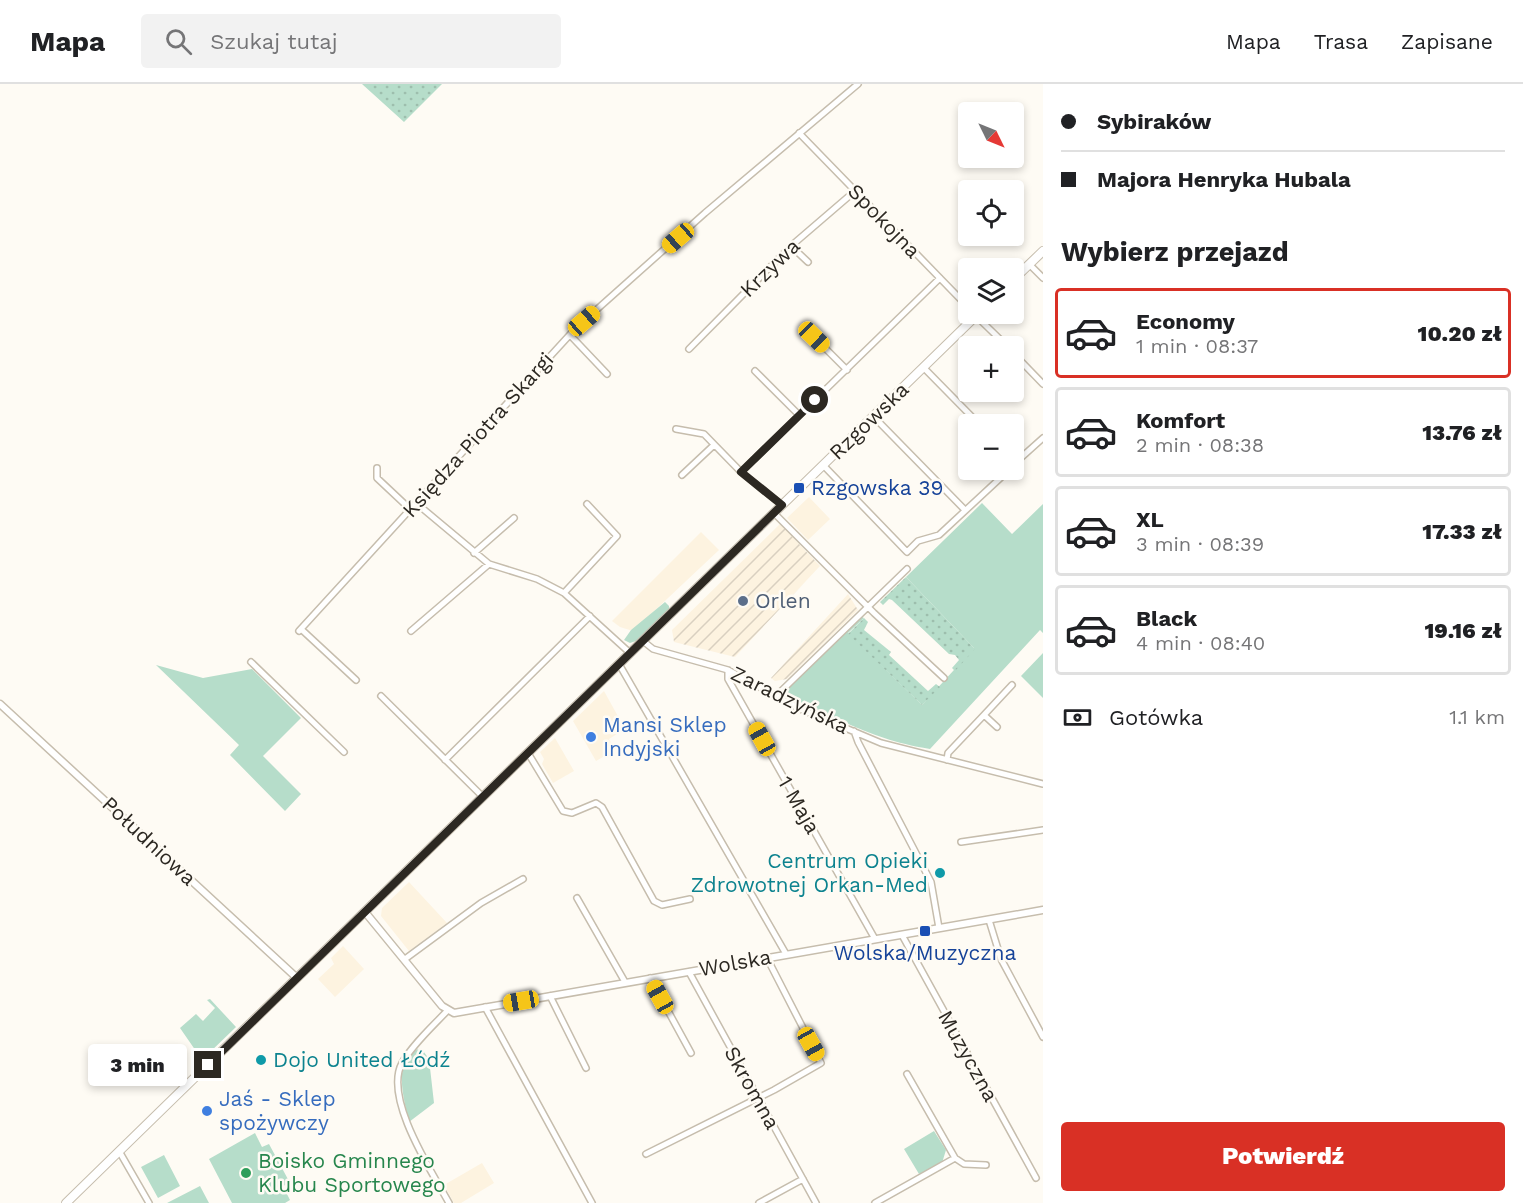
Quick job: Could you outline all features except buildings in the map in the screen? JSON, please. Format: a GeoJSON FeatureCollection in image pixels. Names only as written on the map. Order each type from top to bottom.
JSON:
{"type":"FeatureCollection","features":[{"type":"Feature","properties":{"kind":"main road"},"geometry":{"type":"LineString","coordinates":[[1024,269],[1043,251]]}},
{"type":"Feature","properties":{"kind":"main road","name":"Rzgowska"},"geometry":{"type":"LineString","coordinates":[[66,1203],[966,324]]}},
{"type":"Feature","properties":{"kind":"street","name":"Księdza Piotra Skargi"},"geometry":{"type":"LineString","coordinates":[[356,680],[300,630],[570,335],[705,213],[858,84]]}},
{"type":"Feature","properties":{"kind":"street","name":"Spokojna"},"geometry":{"type":"LineString","coordinates":[[799,133],[958,297]]}},
{"type":"Feature","properties":{"kind":"street","name":"Krzywa"},"geometry":{"type":"LineString","coordinates":[[689,349],[791,246],[855,191]]}},
{"type":"Feature","properties":{"kind":"street"},"geometry":{"type":"LineString","coordinates":[[791,246],[808,262]]}},
{"type":"Feature","properties":{"kind":"street"},"geometry":{"type":"LineString","coordinates":[[1029,264],[1043,278]]}},
{"type":"Feature","properties":{"kind":"street"},"geometry":{"type":"LineString","coordinates":[[741,472],[940,278]]}},
{"type":"Feature","properties":{"kind":"street"},"geometry":{"type":"LineString","coordinates":[[986,324],[997,336]]}},
{"type":"Feature","properties":{"kind":"street"},"geometry":{"type":"LineString","coordinates":[[570,335],[607,374]]}},
{"type":"Feature","properties":{"kind":"street"},"geometry":{"type":"LineString","coordinates":[[814,337],[847,370]]}},
{"type":"Feature","properties":{"kind":"street"},"geometry":{"type":"LineString","coordinates":[[1024,364],[1043,384]]}},
{"type":"Feature","properties":{"kind":"street"},"geometry":{"type":"LineString","coordinates":[[923,367],[969,414]]}},
{"type":"Feature","properties":{"kind":"street"},"geometry":{"type":"LineString","coordinates":[[755,370],[799,415]]}},
{"type":"Feature","properties":{"kind":"street"},"geometry":{"type":"LineString","coordinates":[[873,416],[964,509]]}},
{"type":"Feature","properties":{"kind":"street"},"geometry":{"type":"LineString","coordinates":[[676,429],[704,434],[741,472],[782,505]]}},
{"type":"Feature","properties":{"kind":"street"},"geometry":{"type":"LineString","coordinates":[[1024,454],[1043,438]]}},
{"type":"Feature","properties":{"kind":"street"},"geometry":{"type":"LineString","coordinates":[[682,475],[714,445]]}},
{"type":"Feature","properties":{"kind":"street"},"geometry":{"type":"LineString","coordinates":[[824,465],[907,552],[918,541],[939,535],[959,518],[964,509],[998,480]]}},
{"type":"Feature","properties":{"kind":"street"},"geometry":{"type":"LineString","coordinates":[[376,468],[377,478],[410,508]]}},
{"type":"Feature","properties":{"kind":"street"},"geometry":{"type":"LineString","coordinates":[[416,502],[474,554],[489,564],[537,579],[564,593],[630,653]]}},
{"type":"Feature","properties":{"kind":"street"},"geometry":{"type":"LineString","coordinates":[[564,593],[617,536],[587,504]]}},
{"type":"Feature","properties":{"kind":"street"},"geometry":{"type":"LineString","coordinates":[[774,513],[867,606],[944,678]]}},
{"type":"Feature","properties":{"kind":"street"},"geometry":{"type":"LineString","coordinates":[[474,554],[514,518]]}},
{"type":"Feature","properties":{"kind":"street"},"geometry":{"type":"LineString","coordinates":[[411,631],[489,564]]}},
{"type":"Feature","properties":{"kind":"street"},"geometry":{"type":"LineString","coordinates":[[776,696],[907,569]]}},
{"type":"Feature","properties":{"kind":"street"},"geometry":{"type":"LineString","coordinates":[[445,760],[590,616]]}},
{"type":"Feature","properties":{"kind":"street","name":"Zaradzyńska"},"geometry":{"type":"LineString","coordinates":[[643,641],[653,649],[728,670],[811,714],[881,743],[1043,784]]}},
{"type":"Feature","properties":{"kind":"street"},"geometry":{"type":"LineString","coordinates":[[251,662],[344,752]]}},
{"type":"Feature","properties":{"kind":"street"},"geometry":{"type":"LineString","coordinates":[[619,664],[786,954]]}},
{"type":"Feature","properties":{"kind":"street","name":"1 Maja"},"geometry":{"type":"LineString","coordinates":[[728,670],[728,679],[875,939]]}},
{"type":"Feature","properties":{"kind":"street"},"geometry":{"type":"LineString","coordinates":[[947,760],[948,753],[1012,685]]}},
{"type":"Feature","properties":{"kind":"street"},"geometry":{"type":"LineString","coordinates":[[381,696],[483,797]]}},
{"type":"Feature","properties":{"kind":"street","name":"Południowa"},"geometry":{"type":"LineString","coordinates":[[0,704],[297,978]]}},
{"type":"Feature","properties":{"kind":"street"},"geometry":{"type":"LineString","coordinates":[[984,715],[997,727]]}},
{"type":"Feature","properties":{"kind":"street"},"geometry":{"type":"LineString","coordinates":[[855,731],[858,742],[931,882],[939,928]]}},
{"type":"Feature","properties":{"kind":"street"},"geometry":{"type":"LineString","coordinates":[[528,753],[537,764],[564,811],[572,813],[590,805],[599,804],[654,901],[664,904],[690,899]]}},
{"type":"Feature","properties":{"kind":"street"},"geometry":{"type":"LineString","coordinates":[[961,842],[1043,830]]}},
{"type":"Feature","properties":{"kind":"street"},"geometry":{"type":"LineString","coordinates":[[405,959],[481,903],[523,879]]}},
{"type":"Feature","properties":{"kind":"street"},"geometry":{"type":"LineString","coordinates":[[577,898],[626,982]]}},
{"type":"Feature","properties":{"kind":"street","name":"Wolska"},"geometry":{"type":"LineString","coordinates":[[447,1011],[454,1013],[1043,910]]}},
{"type":"Feature","properties":{"kind":"street"},"geometry":{"type":"LineString","coordinates":[[365,912],[447,1011],[408,1054],[398,1078],[409,1131],[449,1203]]}},
{"type":"Feature","properties":{"kind":"street"},"geometry":{"type":"LineString","coordinates":[[989,920],[1000,959],[1043,1037]]}},
{"type":"Feature","properties":{"kind":"street","name":"Muzyczna"},"geometry":{"type":"LineString","coordinates":[[902,934],[1036,1178]]}},
{"type":"Feature","properties":{"kind":"street"},"geometry":{"type":"LineString","coordinates":[[646,1154],[758,1098],[821,1063],[767,957]]}},
{"type":"Feature","properties":{"kind":"street","name":"Skromna"},"geometry":{"type":"LineString","coordinates":[[689,972],[816,1203]]}},
{"type":"Feature","properties":{"kind":"street"},"geometry":{"type":"LineString","coordinates":[[650,978],[691,1053]]}},
{"type":"Feature","properties":{"kind":"street"},"geometry":{"type":"LineString","coordinates":[[550,996],[585,1068]]}},
{"type":"Feature","properties":{"kind":"street"},"geometry":{"type":"LineString","coordinates":[[485,1007],[592,1203]]}},
{"type":"Feature","properties":{"kind":"street"},"geometry":{"type":"LineString","coordinates":[[907,1074],[955,1158],[964,1164],[987,1165]]}},
{"type":"Feature","properties":{"kind":"street"},"geometry":{"type":"LineString","coordinates":[[119,1151],[149,1203]]}},
{"type":"Feature","properties":{"kind":"street"},"geometry":{"type":"LineString","coordinates":[[875,1203],[955,1158]]}},
{"type":"Feature","properties":{"kind":"street"},"geometry":{"type":"LineString","coordinates":[[759,1203],[803,1179]]}},
{"type":"Feature","properties":{"kind":"shaded area"},"geometry":{"type":"Polygon","coordinates":[[[809,497],[830,519],[808,540],[787,518],[809,497]]]}},
{"type":"Feature","properties":{"kind":"shaded area"},"geometry":{"type":"Polygon","coordinates":[[[780,524],[820,566],[735,657],[674,642],[672,630],[780,524]]]}},
{"type":"Feature","properties":{"kind":"shaded area"},"geometry":{"type":"Polygon","coordinates":[[[701,532],[719,550],[633,631],[620,627],[612,621],[701,532]]]}},
{"type":"Feature","properties":{"kind":"shaded area"},"geometry":{"type":"Polygon","coordinates":[[[848,594],[858,610],[787,679],[775,681],[771,678],[848,594]]]}},
{"type":"Feature","properties":{"kind":"shaded area"},"geometry":{"type":"Polygon","coordinates":[[[604,691],[625,729],[609,739],[615,750],[596,761],[573,721],[604,691]]]}},
{"type":"Feature","properties":{"kind":"shaded area"},"geometry":{"type":"Polygon","coordinates":[[[555,738],[574,771],[553,783],[542,764],[544,759],[540,752],[555,738]]]}},
{"type":"Feature","properties":{"kind":"shaded area"},"geometry":{"type":"Polygon","coordinates":[[[409,882],[447,923],[409,951],[381,916],[382,908],[409,882]]]}},
{"type":"Feature","properties":{"kind":"shaded area"},"geometry":{"type":"Polygon","coordinates":[[[343,946],[364,969],[335,997],[318,979],[334,964],[331,958],[343,946]]]}},
{"type":"Feature","properties":{"kind":"shaded area"},"geometry":{"type":"Polygon","coordinates":[[[482,1163],[494,1183],[461,1203],[454,1203],[444,1185],[482,1163]]]}},
{"type":"Feature","properties":{"kind":"green space"},"geometry":{"type":"Polygon","coordinates":[[[362,84],[442,84],[404,122],[362,84]]]}},
{"type":"Feature","properties":{"kind":"green space"},"geometry":{"type":"Polygon","coordinates":[[[982,503],[1012,534],[1043,504],[1043,633],[1040,630],[930,749],[874,734],[803,707],[781,695],[860,616],[864,618],[848,633],[922,705],[974,648],[906,577],[982,503]]]}},
{"type":"Feature","properties":{"kind":"green space"},"geometry":{"type":"Polygon","coordinates":[[[906,577],[975,649],[955,671],[952,668],[959,660],[955,655],[949,654],[892,600],[889,599],[883,605],[880,602],[906,577]]]}},
{"type":"Feature","properties":{"kind":"green space"},"geometry":{"type":"Polygon","coordinates":[[[665,602],[669,610],[636,641],[630,643],[624,640],[631,630],[665,602]]]}},
{"type":"Feature","properties":{"kind":"green space"},"geometry":{"type":"Polygon","coordinates":[[[864,618],[868,622],[864,630],[891,652],[889,655],[928,691],[936,684],[940,687],[922,705],[848,634],[864,618]]]}},
{"type":"Feature","properties":{"kind":"green space"},"geometry":{"type":"Polygon","coordinates":[[[1043,653],[1043,698],[1021,676],[1043,653]]]}},
{"type":"Feature","properties":{"kind":"green space"},"geometry":{"type":"Polygon","coordinates":[[[156,665],[203,678],[252,669],[301,718],[263,756],[301,794],[285,811],[230,755],[239,745],[156,665]]]}},
{"type":"Feature","properties":{"kind":"green space"},"geometry":{"type":"Polygon","coordinates":[[[210,999],[236,1027],[206,1056],[198,1054],[180,1028],[196,1014],[203,1021],[215,1008],[207,1000],[210,999]]]}},
{"type":"Feature","properties":{"kind":"green space"},"geometry":{"type":"Polygon","coordinates":[[[421,1048],[429,1059],[434,1103],[409,1122],[403,1091],[403,1070],[412,1053],[421,1048]]]}},
{"type":"Feature","properties":{"kind":"green space"},"geometry":{"type":"Polygon","coordinates":[[[934,1131],[946,1150],[942,1163],[919,1174],[904,1149],[934,1131]]]}},
{"type":"Feature","properties":{"kind":"green space","name":"Boisko Gminnego Klubu Sportowego"},"geometry":{"type":"Polygon","coordinates":[[[255,1133],[262,1147],[269,1144],[290,1183],[283,1186],[290,1200],[285,1203],[232,1203],[209,1159],[255,1133]]]}},
{"type":"Feature","properties":{"kind":"green space"},"geometry":{"type":"Polygon","coordinates":[[[164,1155],[180,1186],[158,1198],[141,1167],[164,1155]]]}},
{"type":"Feature","properties":{"kind":"green space"},"geometry":{"type":"Polygon","coordinates":[[[200,1186],[209,1203],[167,1203],[200,1186]]]}},
{"type":"Feature","properties":{"kind":"place","name":"Rzgowska 39"},"geometry":{"type":"Point","coordinates":[799,488]}},
{"type":"Feature","properties":{"kind":"place","name":"Orlen"},"geometry":{"type":"Point","coordinates":[743,601]}},
{"type":"Feature","properties":{"kind":"place","name":"Mansi Sklep Indyjski"},"geometry":{"type":"Point","coordinates":[591,737]}},
{"type":"Feature","properties":{"kind":"place","name":"Centrum Opieki Zdrowotnej Orkan-Med"},"geometry":{"type":"Point","coordinates":[940,873]}},
{"type":"Feature","properties":{"kind":"place","name":"Wolska/Muzyczna"},"geometry":{"type":"Point","coordinates":[925,931]}},
{"type":"Feature","properties":{"kind":"place","name":"Dojo United Łódź"},"geometry":{"type":"Point","coordinates":[261,1060]}},
{"type":"Feature","properties":{"kind":"place","name":"Jaś - Sklep spożywczy"},"geometry":{"type":"Point","coordinates":[207,1111]}},
{"type":"Feature","properties":{"kind":"place","name":"Boisko Gminnego Klubu Sportowego"},"geometry":{"type":"Point","coordinates":[246,1173]}},
{"type":"Feature","properties":{"kind":"route"},"geometry":{"type":"LineString","coordinates":[[208,1065],[782,505],[741,472],[815,400]]}}]}
